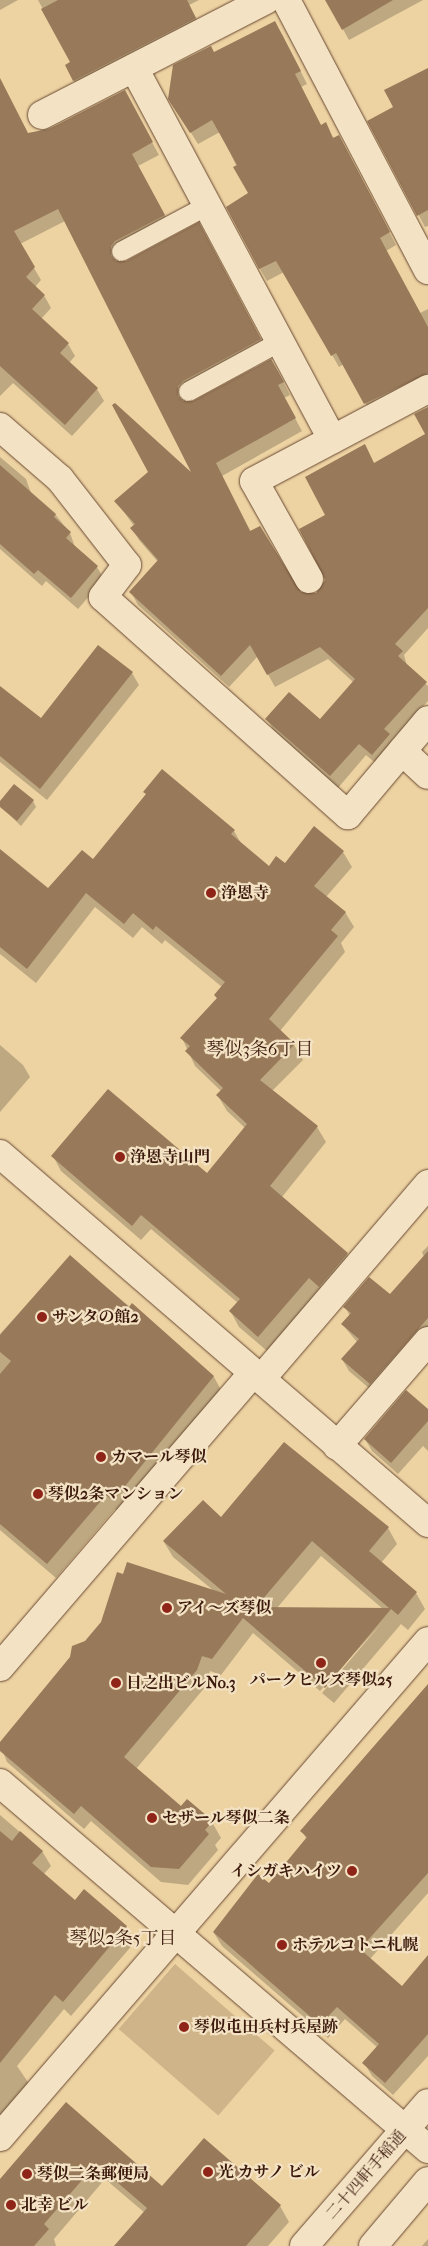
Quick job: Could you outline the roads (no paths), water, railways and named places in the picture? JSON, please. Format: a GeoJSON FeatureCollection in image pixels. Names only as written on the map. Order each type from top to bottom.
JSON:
{"type":"FeatureCollection","features":[{"type":"Feature","properties":{"kind":"street"},"geometry":{"type":"LineString","coordinates":[[42,115],[266,0]]}},
{"type":"Feature","properties":{"kind":"street"},"geometry":{"type":"LineString","coordinates":[[286,0],[428,270]]}},
{"type":"Feature","properties":{"kind":"street"},"geometry":{"type":"LineString","coordinates":[[134,68],[332,439]]}},
{"type":"Feature","properties":{"kind":"street"},"geometry":{"type":"LineString","coordinates":[[309,579],[254,481],[428,389]]}},
{"type":"Feature","properties":{"kind":"street"},"geometry":{"type":"LineString","coordinates":[[0,427],[60,478],[127,564],[103,596],[348,814],[428,720]]}},
{"type":"Feature","properties":{"kind":"street"},"geometry":{"type":"LineString","coordinates":[[402,751],[428,775]]}},
{"type":"Feature","properties":{"kind":"street"},"geometry":{"type":"LineString","coordinates":[[0,1154],[428,1523]]}},
{"type":"Feature","properties":{"kind":"street"},"geometry":{"type":"LineString","coordinates":[[0,1667],[428,1184]]}},
{"type":"Feature","properties":{"kind":"street"},"geometry":{"type":"LineString","coordinates":[[337,1446],[428,1341]]}},
{"type":"Feature","properties":{"kind":"street"},"geometry":{"type":"LineString","coordinates":[[0,2137],[428,1641]]}},
{"type":"Feature","properties":{"kind":"street"},"geometry":{"type":"LineString","coordinates":[[0,1783],[428,2149]]}},
{"type":"Feature","properties":{"kind":"street","name":"二十四軒手稲通"},"geometry":{"type":"LineString","coordinates":[[304,2246],[428,2103]]}},
{"type":"Feature","properties":{"kind":"street"},"geometry":{"type":"LineString","coordinates":[[373,2246],[428,2181]]}},
{"type":"Feature","properties":{"kind":"lane"},"geometry":{"type":"LineString","coordinates":[[121,251],[207,206]]}},
{"type":"Feature","properties":{"kind":"lane"},"geometry":{"type":"LineString","coordinates":[[188,391],[280,341]]}},
{"type":"Feature","properties":{"kind":"place","name":"浄恩寺"},"geometry":{"type":"Point","coordinates":[211,893]}},
{"type":"Feature","properties":{"kind":"place","name":"浄恩寺山門"},"geometry":{"type":"Point","coordinates":[120,1157]}},
{"type":"Feature","properties":{"kind":"place","name":"サンタの館2"},"geometry":{"type":"Point","coordinates":[42,1317]}},
{"type":"Feature","properties":{"kind":"place","name":"カマール琴似"},"geometry":{"type":"Point","coordinates":[101,1457]}},
{"type":"Feature","properties":{"kind":"place","name":"琴似2条マンション"},"geometry":{"type":"Point","coordinates":[38,1494]}},
{"type":"Feature","properties":{"kind":"place","name":"アイ～ズ琴似"},"geometry":{"type":"Point","coordinates":[167,1608]}},
{"type":"Feature","properties":{"kind":"place","name":"パークヒルズ琴似25"},"geometry":{"type":"Point","coordinates":[321,1663]}},
{"type":"Feature","properties":{"kind":"place","name":"日之出ビルNo.3"},"geometry":{"type":"Point","coordinates":[116,1683]}},
{"type":"Feature","properties":{"kind":"place","name":"セザール琴似二条"},"geometry":{"type":"Point","coordinates":[152,1818]}},
{"type":"Feature","properties":{"kind":"place","name":"イシガキハイツ"},"geometry":{"type":"Point","coordinates":[352,1871]}},
{"type":"Feature","properties":{"kind":"place","name":"ホテルコトニ札幌"},"geometry":{"type":"Point","coordinates":[282,1945]}},
{"type":"Feature","properties":{"kind":"place","name":"琴似屯田兵村兵屋跡"},"geometry":{"type":"Point","coordinates":[184,2027]}},
{"type":"Feature","properties":{"kind":"place","name":"光 カサノ ビル"},"geometry":{"type":"Point","coordinates":[208,2172]}},
{"type":"Feature","properties":{"kind":"place","name":"琴似二条郵便局"},"geometry":{"type":"Point","coordinates":[27,2174]}},
{"type":"Feature","properties":{"kind":"place","name":"北幸 ビル"},"geometry":{"type":"Point","coordinates":[11,2205]}},
{"type":"Feature","properties":{"kind":"district","name":"琴似3条6丁目"},"geometry":{"type":"Point","coordinates":[260,1050]}},
{"type":"Feature","properties":{"kind":"district","name":"琴似2条5丁目"},"geometry":{"type":"Point","coordinates":[123,1939]}}]}
